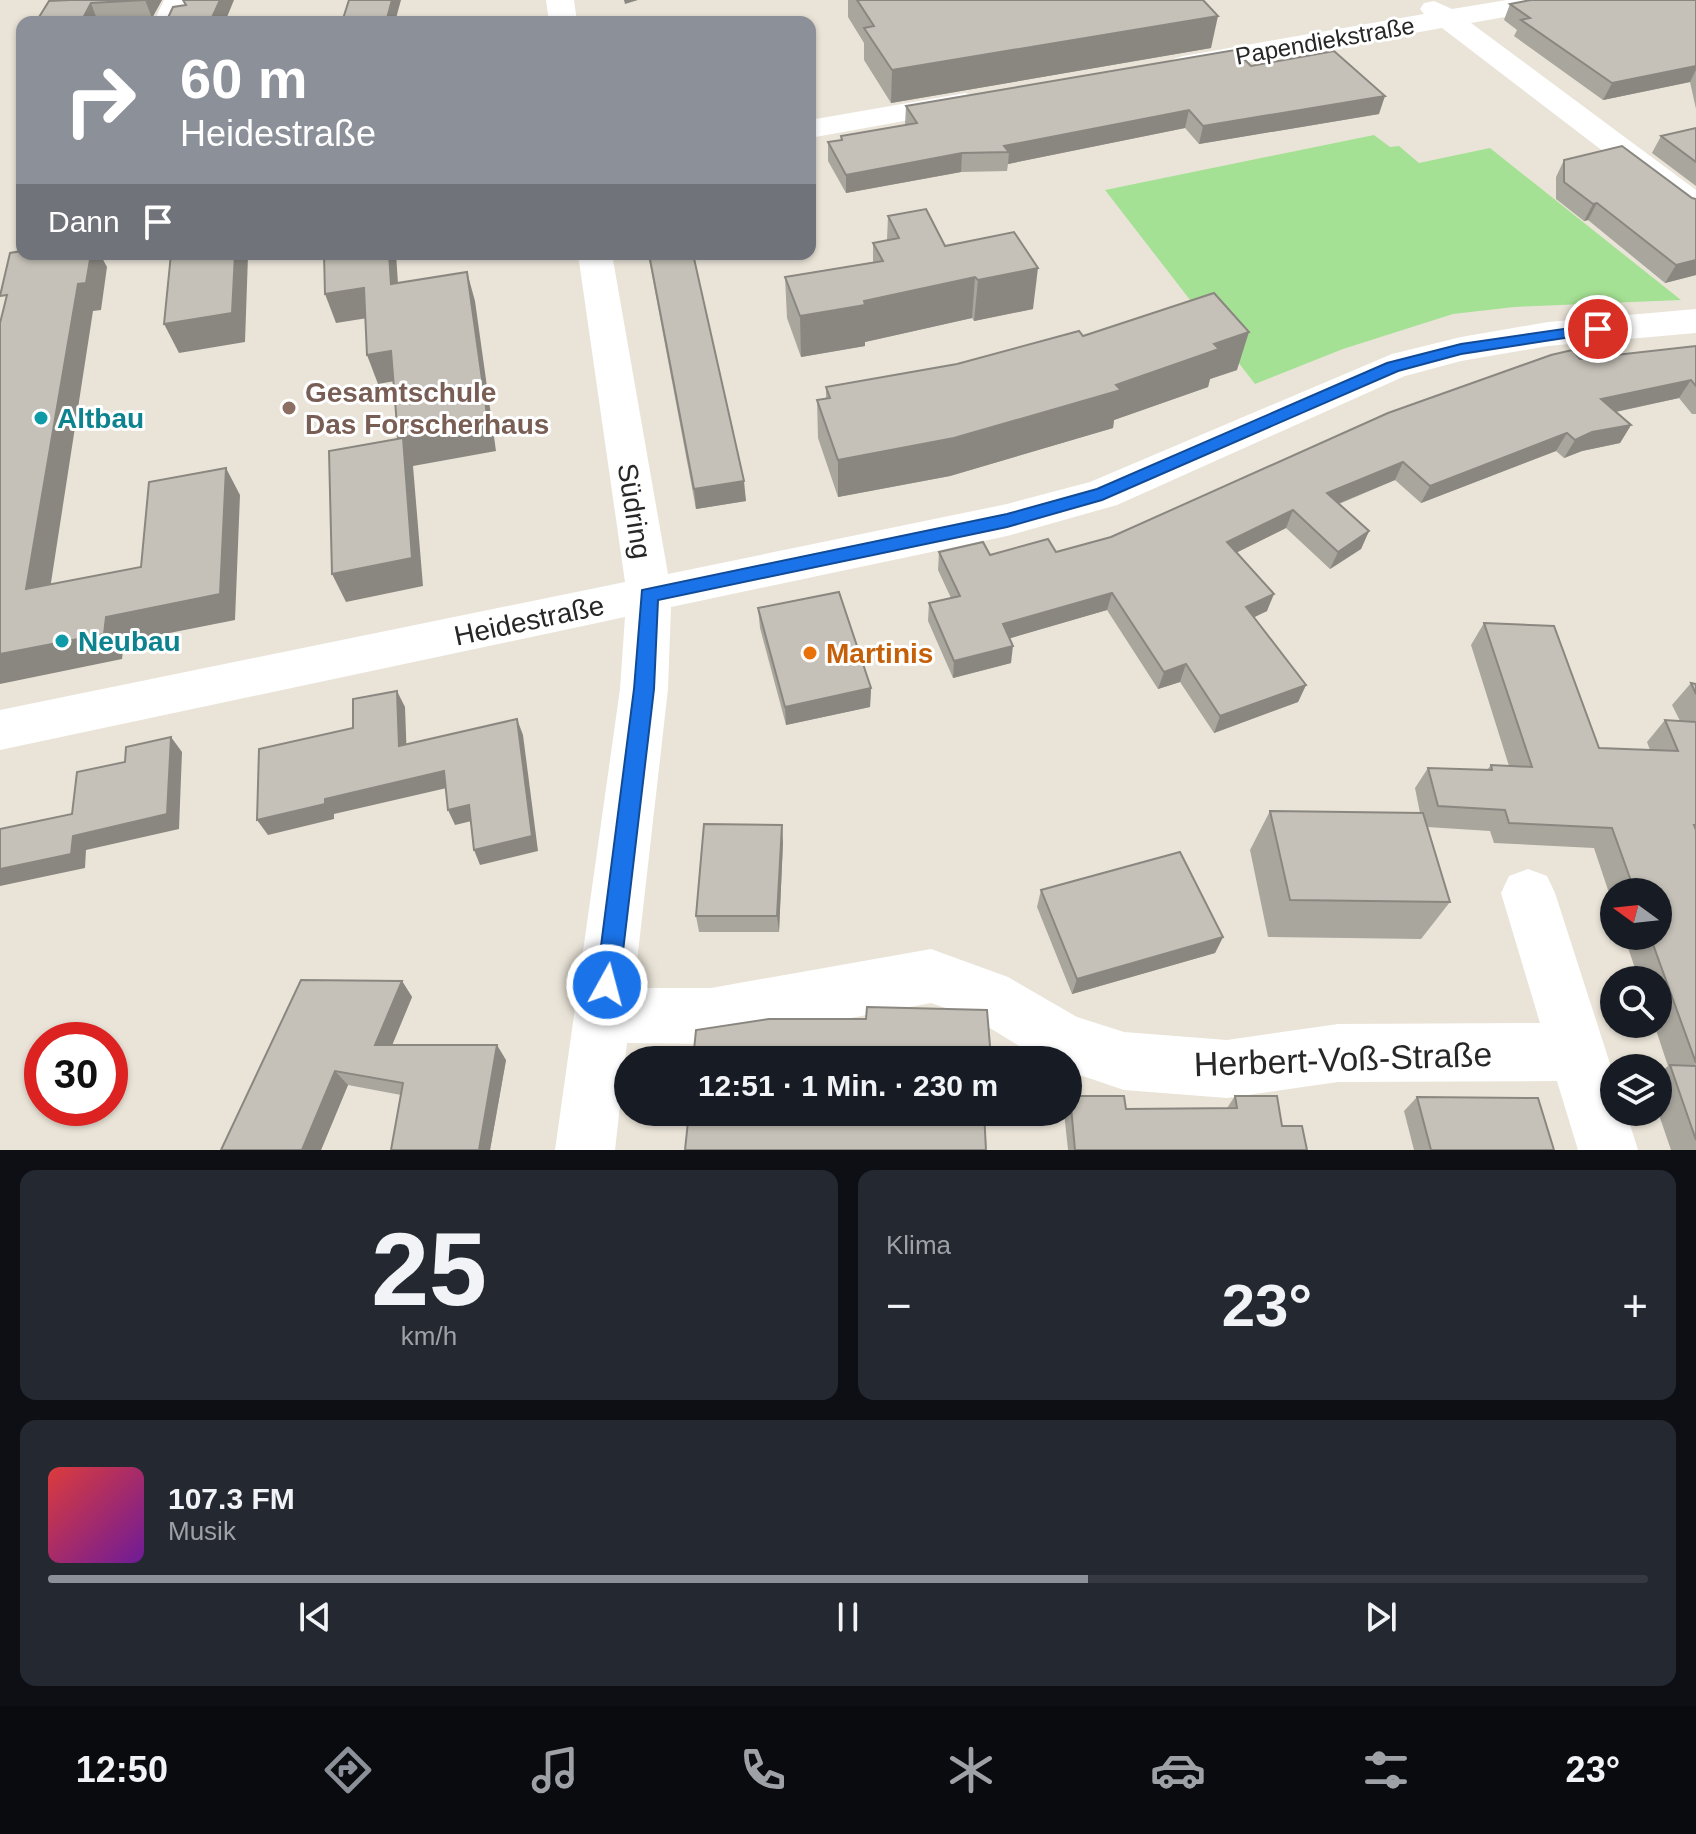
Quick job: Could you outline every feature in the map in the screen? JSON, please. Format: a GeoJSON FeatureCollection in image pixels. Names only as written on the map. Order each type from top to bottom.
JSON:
{"type":"FeatureCollection","features":[{"type":"Feature","properties":{"kind":"street"},"geometry":{"type":"LineString","coordinates":[[1423,0],[1696,206]]}},
{"type":"Feature","properties":{"kind":"street","name":"Papendiekstraße"},"geometry":{"type":"LineString","coordinates":[[1153,70],[1555,0]]}},
{"type":"Feature","properties":{"kind":"street"},"geometry":{"type":"LineString","coordinates":[[816,128],[997,97]]}},
{"type":"Feature","properties":{"kind":"street","name":"Südring"},"geometry":{"type":"LineString","coordinates":[[585,1150],[644,689],[649,595],[596,260]]}},
{"type":"Feature","properties":{"kind":"street","name":"Heidestraße"},"geometry":{"type":"LineString","coordinates":[[0,730],[1007,520],[1102,494],[1392,367],[1447,352],[1548,334],[1696,321]]}},
{"type":"Feature","properties":{"kind":"street"},"geometry":{"type":"LineString","coordinates":[[1528,893],[1608,1150]]}},
{"type":"Feature","properties":{"kind":"street","name":"Herbert-Voß-Straße"},"geometry":{"type":"LineString","coordinates":[[604,1015],[711,1016],[931,976],[988,996],[1064,1041],[1124,1061],[1227,1069],[1338,1053],[1577,1052]]}},
{"type":"Feature","properties":{"kind":"green space"},"geometry":{"type":"Polygon","coordinates":[[[1374,135],[1390,147],[1399,146],[1419,163],[1490,148],[1681,300],[1514,307],[1453,314],[1343,349],[1255,384],[1105,190],[1374,135]]]}},
{"type":"Feature","properties":{"kind":"building"},"geometry":{"type":"Polygon","coordinates":[[[145,0],[91,3],[84,16],[40,16],[49,1],[145,0]]]}},
{"type":"Feature","properties":{"kind":"building"},"geometry":{"type":"Polygon","coordinates":[[[183,0],[220,0],[213,16],[169,16],[173,7],[186,5],[183,0]]]}},
{"type":"Feature","properties":{"kind":"building"},"geometry":{"type":"Polygon","coordinates":[[[349,0],[392,0],[388,16],[344,16],[349,0]]]}},
{"type":"Feature","properties":{"kind":"building"},"geometry":{"type":"Polygon","coordinates":[[[857,0],[1203,0],[1218,16],[892,70],[864,28],[874,26],[857,0]]]}},
{"type":"Feature","properties":{"kind":"building"},"geometry":{"type":"Polygon","coordinates":[[[1531,0],[1696,0],[1696,66],[1612,83],[1521,20],[1530,18],[1510,4],[1531,0]]]}},
{"type":"Feature","properties":{"kind":"building"},"geometry":{"type":"Polygon","coordinates":[[[1235,50],[1251,66],[1334,51],[1385,96],[1203,126],[1189,110],[1004,146],[1009,152],[962,153],[846,175],[828,142],[842,140],[841,136],[917,123],[906,106],[1235,50]]]}},
{"type":"Feature","properties":{"kind":"building"},"geometry":{"type":"Polygon","coordinates":[[[1696,128],[1696,162],[1661,136],[1696,128]]]}},
{"type":"Feature","properties":{"kind":"building"},"geometry":{"type":"Polygon","coordinates":[[[1622,146],[1696,199],[1696,260],[1676,265],[1597,203],[1593,204],[1564,182],[1564,160],[1622,146]]]}},
{"type":"Feature","properties":{"kind":"building"},"geometry":{"type":"Polygon","coordinates":[[[926,209],[945,246],[1014,232],[1038,268],[978,280],[975,277],[864,301],[865,305],[800,316],[785,277],[883,261],[873,243],[899,238],[888,216],[926,209]]]}},
{"type":"Feature","properties":{"kind":"building"},"geometry":{"type":"Polygon","coordinates":[[[16,252],[16,260],[90,260],[86,283],[78,284],[26,589],[141,567],[149,482],[226,468],[220,594],[106,617],[104,634],[0,654],[0,323],[7,295],[0,296],[10,253],[16,252]]]}},
{"type":"Feature","properties":{"kind":"building"},"geometry":{"type":"Polygon","coordinates":[[[170,260],[235,260],[232,313],[164,324],[170,260]]]}},
{"type":"Feature","properties":{"kind":"building"},"geometry":{"type":"Polygon","coordinates":[[[324,260],[389,260],[391,284],[467,272],[488,422],[398,438],[391,351],[367,355],[364,288],[325,294],[324,260]]]}},
{"type":"Feature","properties":{"kind":"building"},"geometry":{"type":"Polygon","coordinates":[[[650,260],[694,260],[744,481],[694,489],[650,260]]]}},
{"type":"Feature","properties":{"kind":"building"},"geometry":{"type":"Polygon","coordinates":[[[1214,293],[1249,332],[1214,344],[1219,349],[1116,385],[1121,390],[954,438],[838,460],[817,400],[830,398],[826,387],[957,364],[1079,331],[1083,336],[1214,293]]]}},
{"type":"Feature","properties":{"kind":"building"},"geometry":{"type":"Polygon","coordinates":[[[1696,346],[1696,386],[1691,380],[1601,399],[1631,425],[1592,432],[1575,440],[1567,433],[1430,486],[1403,462],[1327,493],[1369,531],[1338,552],[1293,510],[1227,542],[1274,594],[1246,607],[1306,685],[1220,716],[1186,664],[1164,672],[1112,593],[1003,624],[1013,646],[954,661],[929,603],[960,596],[939,552],[983,542],[990,555],[1048,539],[1056,552],[1111,537],[1388,413],[1551,355],[1572,350],[1580,359],[1696,346]]]}},
{"type":"Feature","properties":{"kind":"building"},"geometry":{"type":"Polygon","coordinates":[[[403,438],[412,558],[332,574],[329,451],[403,438]]]}},
{"type":"Feature","properties":{"kind":"building","name":"Martinis"},"geometry":{"type":"Polygon","coordinates":[[[839,592],[871,688],[785,707],[758,608],[839,592]]]}},
{"type":"Feature","properties":{"kind":"building"},"geometry":{"type":"Polygon","coordinates":[[[1484,623],[1554,626],[1599,748],[1678,751],[1665,720],[1696,722],[1696,1063],[1672,997],[1672,966],[1661,966],[1655,950],[1672,950],[1672,878],[1630,878],[1612,828],[1509,823],[1505,810],[1438,806],[1428,768],[1492,770],[1491,765],[1532,767],[1484,623]]]}},
{"type":"Feature","properties":{"kind":"building"},"geometry":{"type":"Polygon","coordinates":[[[397,691],[399,746],[517,719],[532,836],[474,850],[469,805],[448,810],[444,771],[325,799],[325,804],[257,820],[259,749],[353,728],[353,699],[397,691]]]}},
{"type":"Feature","properties":{"kind":"building"},"geometry":{"type":"Polygon","coordinates":[[[171,737],[167,814],[73,836],[71,854],[0,869],[0,829],[72,814],[77,772],[125,762],[126,747],[171,737]]]}},
{"type":"Feature","properties":{"kind":"building"},"geometry":{"type":"Polygon","coordinates":[[[1270,811],[1423,813],[1450,902],[1290,900],[1270,811]]]}},
{"type":"Feature","properties":{"kind":"building"},"geometry":{"type":"Polygon","coordinates":[[[704,824],[782,825],[777,916],[696,916],[704,824]]]}},
{"type":"Feature","properties":{"kind":"building"},"geometry":{"type":"Polygon","coordinates":[[[1180,852],[1223,937],[1077,979],[1041,890],[1180,852]]]}},
{"type":"Feature","properties":{"kind":"building"},"geometry":{"type":"Polygon","coordinates":[[[301,980],[402,981],[375,1045],[497,1045],[479,1150],[391,1150],[403,1083],[335,1071],[302,1150],[221,1150],[301,980]]]}},
{"type":"Feature","properties":{"kind":"building"},"geometry":{"type":"Polygon","coordinates":[[[867,1007],[987,1010],[990,1046],[694,1046],[696,1030],[769,1019],[866,1019],[867,1007]]]}},
{"type":"Feature","properties":{"kind":"building"},"geometry":{"type":"Polygon","coordinates":[[[1672,1065],[1696,1066],[1696,1140],[1672,1071],[1672,1065]]]}},
{"type":"Feature","properties":{"kind":"building"},"geometry":{"type":"Polygon","coordinates":[[[1082,1096],[1124,1096],[1126,1109],[1237,1108],[1235,1096],[1277,1096],[1282,1126],[1302,1126],[1307,1150],[1075,1150],[1073,1126],[1082,1126],[1082,1096]]]}},
{"type":"Feature","properties":{"kind":"building"},"geometry":{"type":"Polygon","coordinates":[[[1417,1097],[1538,1098],[1554,1150],[1431,1150],[1417,1097]]]}},
{"type":"Feature","properties":{"kind":"building"},"geometry":{"type":"Polygon","coordinates":[[[688,1126],[985,1126],[986,1150],[685,1150],[688,1126]]]}},
{"type":"Feature","properties":{"kind":"place","name":"Gesamtschule Das Forscherhaus"},"geometry":{"type":"Point","coordinates":[289,408]}},
{"type":"Feature","properties":{"kind":"place","name":"Altbau"},"geometry":{"type":"Point","coordinates":[41,418]}},
{"type":"Feature","properties":{"kind":"place","name":"Neubau"},"geometry":{"type":"Point","coordinates":[62,641]}},
{"type":"Feature","properties":{"kind":"place","name":"Martinis"},"geometry":{"type":"Point","coordinates":[810,653]}},
{"type":"Feature","properties":{"kind":"route"},"geometry":{"type":"LineString","coordinates":[[607,985],[644,689],[649,595],[1007,520],[1102,494],[1392,367],[1461,349],[1598,329]]}}]}
